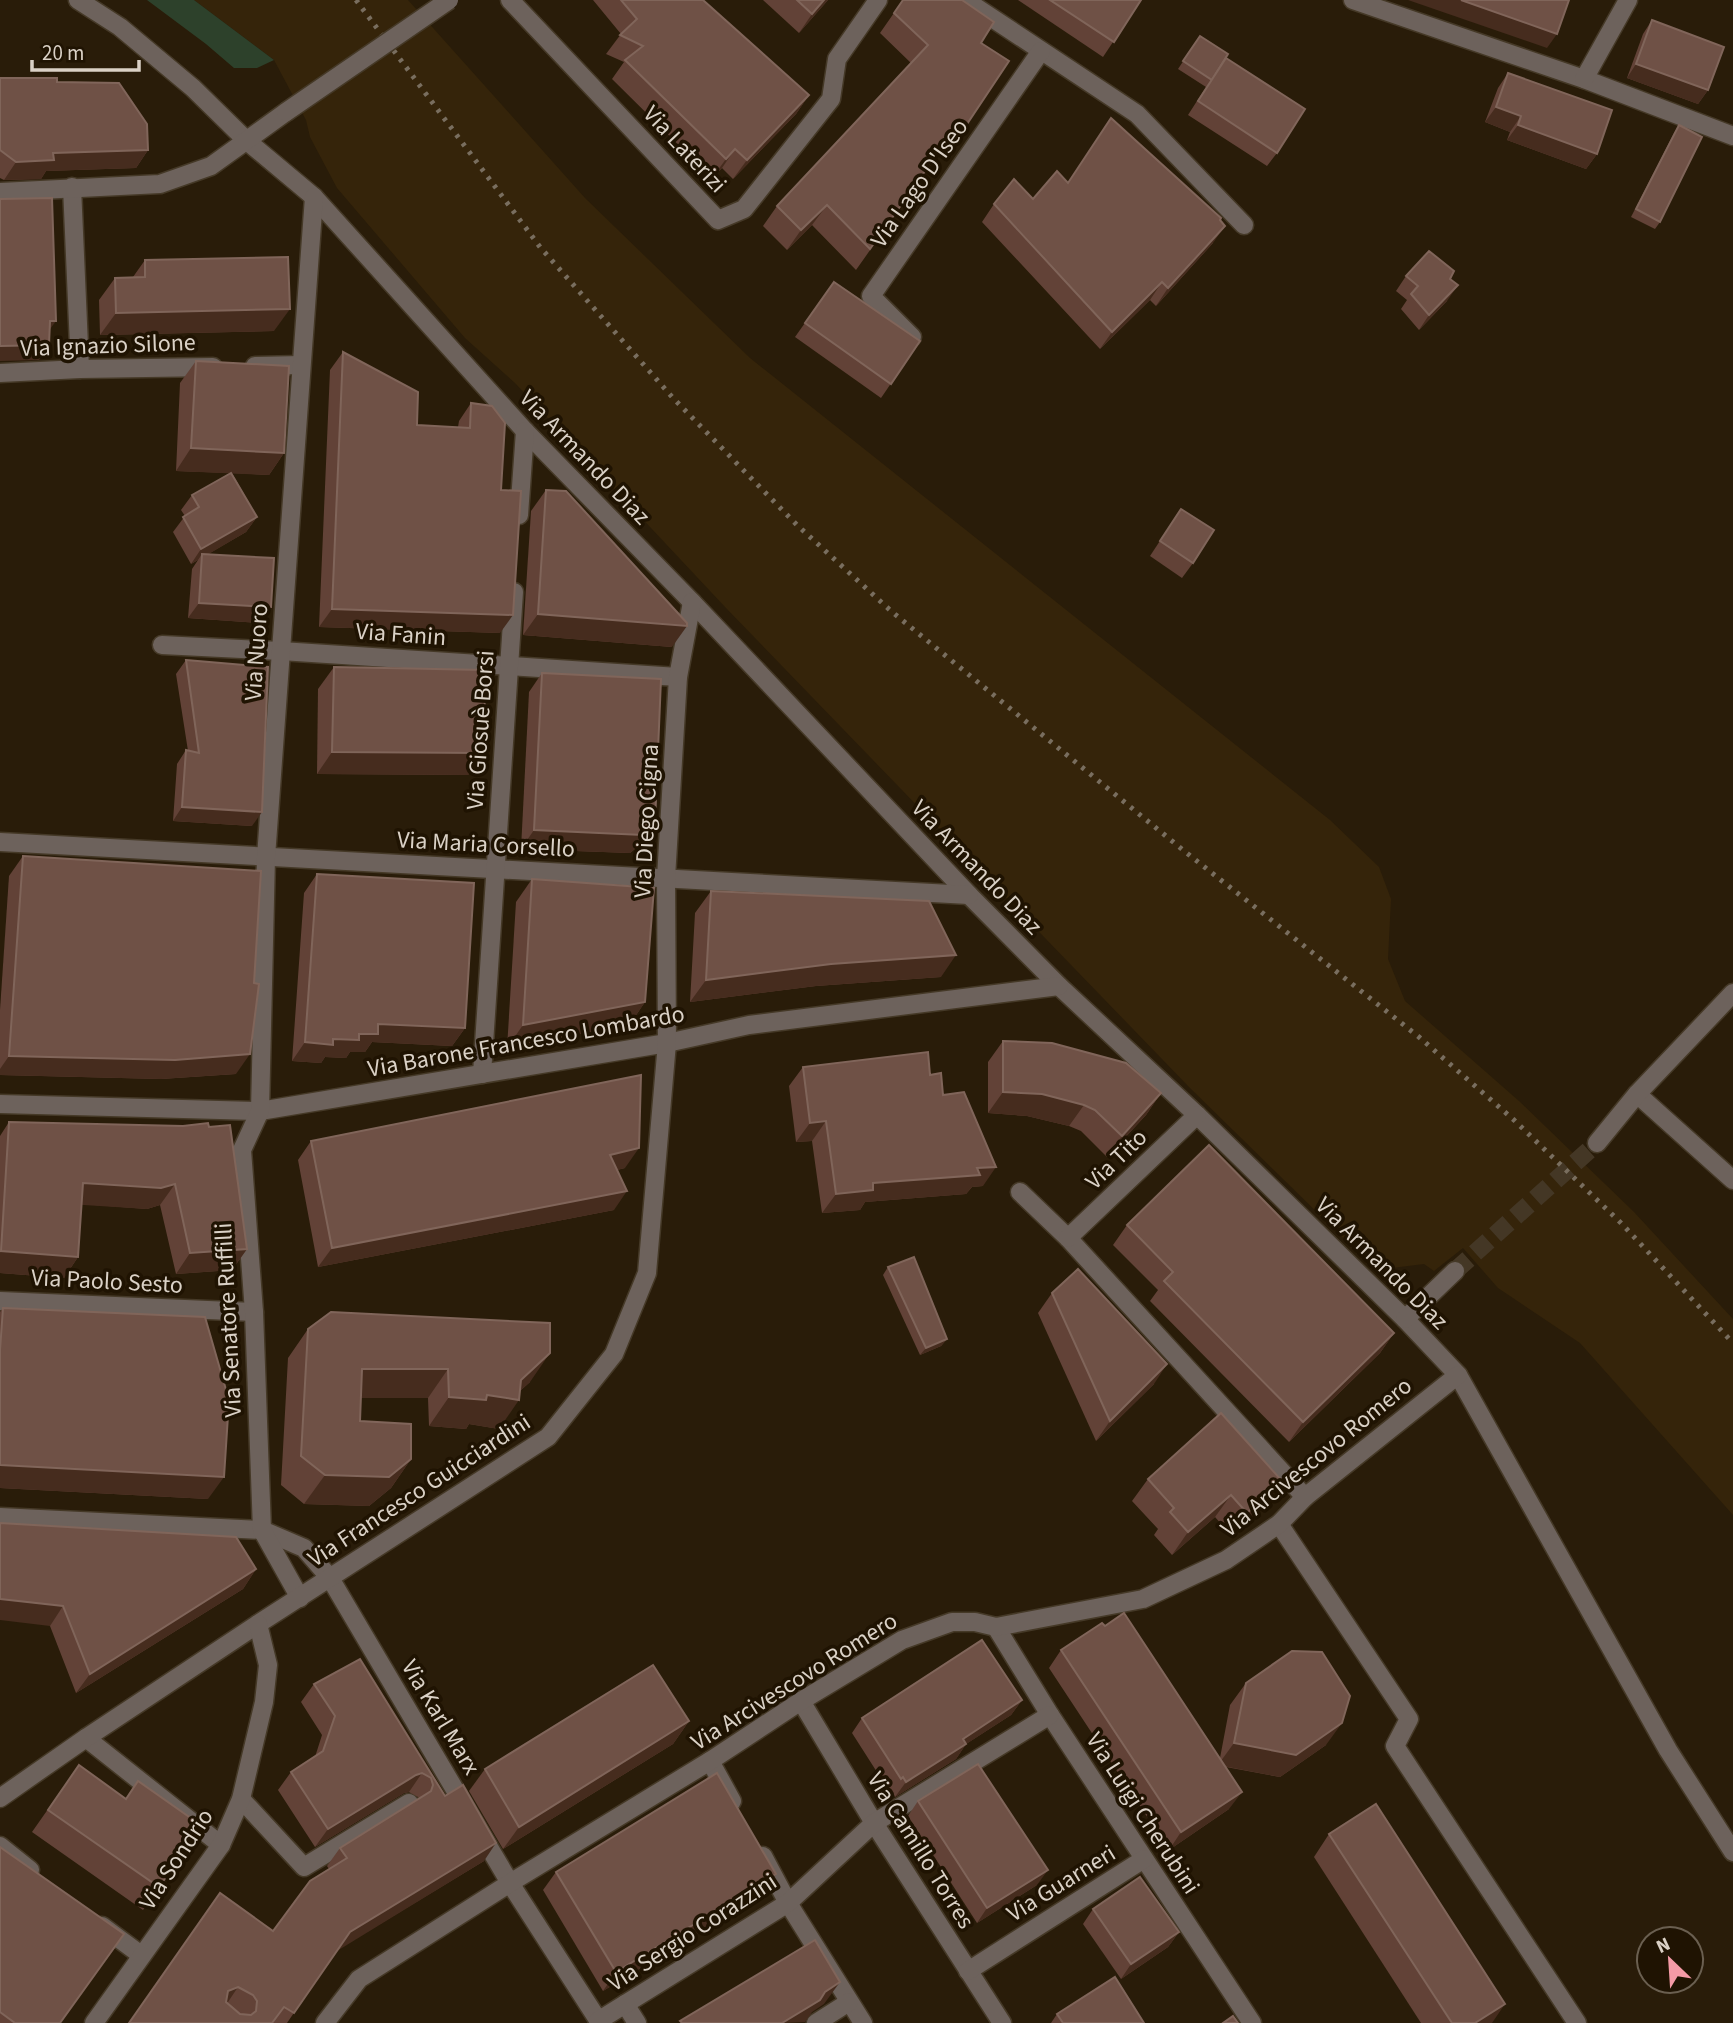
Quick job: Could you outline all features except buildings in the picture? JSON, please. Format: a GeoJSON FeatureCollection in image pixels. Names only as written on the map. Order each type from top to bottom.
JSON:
{"type":"FeatureCollection","features":[{"type":"Feature","properties":{"kind":"street","name":"Via Armando Diaz"},"geometry":{"type":"LineString","coordinates":[[78,0],[120,27],[193,88],[247,141],[314,197],[525,431],[692,602],[969,894],[1059,986],[1197,1115],[1405,1319],[1458,1375],[1668,1750],[1733,1852]]}},
{"type":"Feature","properties":{"kind":"street"},"geometry":{"type":"LineString","coordinates":[[0,192],[160,184],[211,166],[449,0]]}},
{"type":"Feature","properties":{"kind":"street","name":"Via Laterizi"},"geometry":{"type":"LineString","coordinates":[[510,0],[718,220],[744,209],[831,99],[836,59],[878,0]]}},
{"type":"Feature","properties":{"kind":"street"},"geometry":{"type":"LineString","coordinates":[[965,0],[1138,114],[1244,225]]}},
{"type":"Feature","properties":{"kind":"street"},"geometry":{"type":"LineString","coordinates":[[1353,0],[1584,79],[1733,136]]}},
{"type":"Feature","properties":{"kind":"street"},"geometry":{"type":"LineString","coordinates":[[1584,79],[1628,0]]}},
{"type":"Feature","properties":{"kind":"street","name":"Via Lago D'Iseo"},"geometry":{"type":"LineString","coordinates":[[912,337],[871,296],[1041,51]]}},
{"type":"Feature","properties":{"kind":"street"},"geometry":{"type":"LineString","coordinates":[[72,187],[80,369]]}},
{"type":"Feature","properties":{"kind":"street","name":"Via Nuoro"},"geometry":{"type":"LineString","coordinates":[[260,1111],[266,857],[314,197]]}},
{"type":"Feature","properties":{"kind":"street","name":"Via Ignazio Silone"},"geometry":{"type":"LineString","coordinates":[[0,373],[301,365]]}},
{"type":"Feature","properties":{"kind":"street"},"geometry":{"type":"LineString","coordinates":[[518,528],[525,431]]}},
{"type":"Feature","properties":{"kind":"street","name":"Via Giosuè Borsi"},"geometry":{"type":"LineString","coordinates":[[482,1074],[516,570]]}},
{"type":"Feature","properties":{"kind":"street","name":"Via Diego Cigna"},"geometry":{"type":"LineString","coordinates":[[667,1043],[666,878],[678,677],[692,602]]}},
{"type":"Feature","properties":{"kind":"street","name":"Via Fanin"},"geometry":{"type":"LineString","coordinates":[[162,645],[678,677]]}},
{"type":"Feature","properties":{"kind":"street","name":"Via Maria Corsello"},"geometry":{"type":"LineString","coordinates":[[0,842],[969,894]]}},
{"type":"Feature","properties":{"kind":"street","name":"Via Barone Francesco Lombardo"},"geometry":{"type":"LineString","coordinates":[[0,1104],[260,1111],[667,1043],[749,1026],[1059,986]]}},
{"type":"Feature","properties":{"kind":"street"},"geometry":{"type":"LineString","coordinates":[[1597,1143],[1637,1094],[1733,993]]}},
{"type":"Feature","properties":{"kind":"street","name":"Via Francesco Guicciardini"},"geometry":{"type":"LineString","coordinates":[[0,1798],[258,1624],[548,1437],[614,1354],[648,1273],[667,1043]]}},
{"type":"Feature","properties":{"kind":"street"},"geometry":{"type":"LineString","coordinates":[[1637,1094],[1733,1180]]}},
{"type":"Feature","properties":{"kind":"street","name":"Via Senatore Ruffilli"},"geometry":{"type":"LineString","coordinates":[[260,1111],[242,1150],[254,1312],[262,1531]]}},
{"type":"Feature","properties":{"kind":"street","name":"Via Tito"},"geometry":{"type":"LineString","coordinates":[[1068,1238],[1197,1115]]}},
{"type":"Feature","properties":{"kind":"street"},"geometry":{"type":"LineString","coordinates":[[1020,1192],[1068,1238],[1305,1497]]}},
{"type":"Feature","properties":{"kind":"street"},"geometry":{"type":"LineString","coordinates":[[1405,1319],[1455,1271]]}},
{"type":"Feature","properties":{"kind":"street","name":"Via Paolo Sesto"},"geometry":{"type":"LineString","coordinates":[[0,1301],[254,1312]]}},
{"type":"Feature","properties":{"kind":"street","name":"Via Arcivescovo Romero"},"geometry":{"type":"LineString","coordinates":[[325,2023],[359,1979],[902,1640],[952,1622],[975,1622],[996,1628],[1143,1599],[1226,1560],[1279,1524],[1305,1497],[1458,1375]]}},
{"type":"Feature","properties":{"kind":"street","name":"Via Karl Marx"},"geometry":{"type":"LineString","coordinates":[[0,1517],[262,1531],[304,1548],[330,1578],[510,1883],[599,2022]]}},
{"type":"Feature","properties":{"kind":"street"},"geometry":{"type":"LineString","coordinates":[[1279,1524],[1409,1718],[1395,1746],[1577,2023]]}},
{"type":"Feature","properties":{"kind":"street"},"geometry":{"type":"LineString","coordinates":[[262,1531],[300,1598]]}},
{"type":"Feature","properties":{"kind":"street","name":"Via Sondrio"},"geometry":{"type":"LineString","coordinates":[[94,2023],[221,1844],[241,1799],[264,1702],[268,1665],[258,1624]]}},
{"type":"Feature","properties":{"kind":"street","name":"Via Luigi Cherubini"},"geometry":{"type":"LineString","coordinates":[[996,1628],[1252,2023]]}},
{"type":"Feature","properties":{"kind":"street","name":"Via Camillo Torres"},"geometry":{"type":"LineString","coordinates":[[801,1701],[874,1823],[1002,2023]]}},
{"type":"Feature","properties":{"kind":"street","name":"Via Sergio Corazzini"},"geometry":{"type":"LineString","coordinates":[[599,2022],[788,1903],[874,1823],[1050,1715]]}},
{"type":"Feature","properties":{"kind":"street"},"geometry":{"type":"LineString","coordinates":[[86,1738],[221,1844]]}},
{"type":"Feature","properties":{"kind":"street"},"geometry":{"type":"LineString","coordinates":[[710,1761],[743,1820]]}},
{"type":"Feature","properties":{"kind":"street"},"geometry":{"type":"LineString","coordinates":[[241,1799],[304,1867],[409,1803]]}},
{"type":"Feature","properties":{"kind":"street"},"geometry":{"type":"LineString","coordinates":[[756,1844],[788,1903],[863,2023]]}},
{"type":"Feature","properties":{"kind":"street"},"geometry":{"type":"LineString","coordinates":[[0,1846],[43,1880]]}},
{"type":"Feature","properties":{"kind":"street","name":"Via Guarneri"},"geometry":{"type":"LineString","coordinates":[[968,1970],[1144,1859]]}},
{"type":"Feature","properties":{"kind":"street"},"geometry":{"type":"LineString","coordinates":[[87,1913],[141,1955]]}},
{"type":"Feature","properties":{"kind":"street"},"geometry":{"type":"LineString","coordinates":[[816,2023],[849,2002]]}},
{"type":"Feature","properties":{"kind":"street"},"geometry":{"type":"LineString","coordinates":[[625,2004],[637,2023]]}},
{"type":"Feature","properties":{"kind":"shaded area"},"geometry":{"type":"Polygon","coordinates":[[[194,0],[408,0],[585,198],[750,358],[1330,820],[1379,867],[1391,899],[1388,959],[1405,1001],[1519,1101],[1634,1212],[1733,1319],[1733,1515],[1580,1343],[1498,1288],[1463,1248],[1434,1271],[1424,1264],[1376,1270],[1190,1088],[726,608],[515,383],[465,338],[337,188],[310,137],[306,120],[274,60],[194,0]]]}},
{"type":"Feature","properties":{"kind":"green space"},"geometry":{"type":"Polygon","coordinates":[[[147,0],[194,0],[274,60],[257,68],[234,68],[147,0]]]}},
{"type":"Feature","properties":{"kind":"tunnel"},"geometry":{"type":"LineString","coordinates":[[1455,1271],[1597,1143]]}},
{"type":"Feature","properties":{"kind":"railway"},"geometry":{"type":"LineString","coordinates":[[356,0],[540,247],[673,398],[797,525],[891,611],[1183,850],[1419,1037],[1514,1120],[1621,1223],[1733,1343]]}}]}
